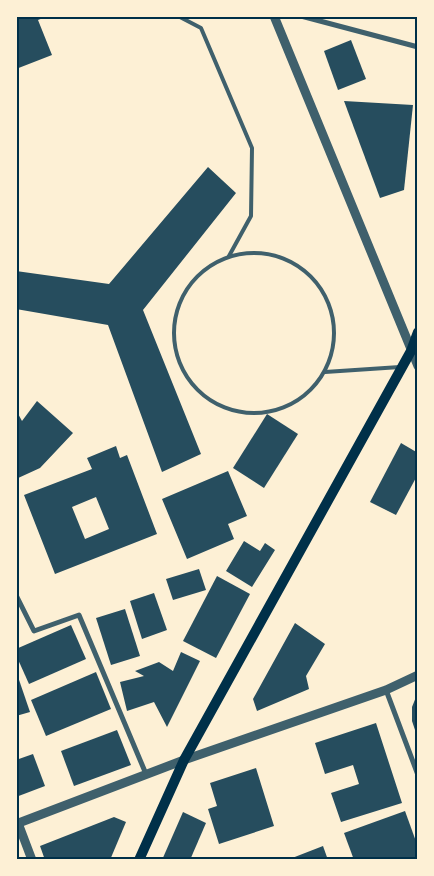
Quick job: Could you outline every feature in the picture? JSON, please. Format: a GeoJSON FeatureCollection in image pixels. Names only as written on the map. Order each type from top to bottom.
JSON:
{"type":"FeatureCollection","features":[{"type":"Feature","properties":{"kind":"main road"},"geometry":{"type":"LineString","coordinates":[[139,860],[184,760],[411,351],[418,332]]}},
{"type":"Feature","properties":{"kind":"street"},"geometry":{"type":"LineString","coordinates":[[274,16],[368,240],[418,366]]}},
{"type":"Feature","properties":{"kind":"street"},"geometry":{"type":"LineString","coordinates":[[301,16],[418,47]]}},
{"type":"Feature","properties":{"kind":"street"},"geometry":{"type":"LineString","coordinates":[[16,595],[34,631],[79,615],[146,774]]}},
{"type":"Feature","properties":{"kind":"street"},"geometry":{"type":"LineString","coordinates":[[32,860],[17,824],[184,760],[386,690],[418,675]]}},
{"type":"Feature","properties":{"kind":"street"},"geometry":{"type":"LineString","coordinates":[[386,690],[418,776]]}},
{"type":"Feature","properties":{"kind":"lane"},"geometry":{"type":"LineString","coordinates":[[178,16],[201,28],[252,148],[251,216],[229,256]]}},
{"type":"Feature","properties":{"kind":"lane"},"geometry":{"type":"LineString","coordinates":[[256,252],[283,257],[307,271],[324,293],[334,318],[334,346],[325,372],[309,393],[287,407],[262,414],[236,412],[212,402],[192,385],[179,362],[173,336],[177,310],[188,286],[206,268],[229,256],[256,252]]}},
{"type":"Feature","properties":{"kind":"lane"},"geometry":{"type":"LineString","coordinates":[[325,372],[402,367]]}},
{"type":"Feature","properties":{"kind":"building"},"geometry":{"type":"Polygon","coordinates":[[[16,16],[48,16],[38,20],[52,55],[16,69],[16,16]]]}},
{"type":"Feature","properties":{"kind":"building"},"geometry":{"type":"Polygon","coordinates":[[[351,40],[366,79],[338,90],[324,51],[351,40]]]}},
{"type":"Feature","properties":{"kind":"building"},"geometry":{"type":"Polygon","coordinates":[[[344,101],[413,105],[404,190],[380,198],[344,101]]]}},
{"type":"Feature","properties":{"kind":"building"},"geometry":{"type":"Polygon","coordinates":[[[208,167],[236,193],[143,310],[201,454],[162,472],[108,325],[16,309],[16,271],[109,284],[208,167]]]}},
{"type":"Feature","properties":{"kind":"building"},"geometry":{"type":"Polygon","coordinates":[[[37,401],[73,433],[40,468],[16,479],[16,410],[22,421],[37,401]]]}},
{"type":"Feature","properties":{"kind":"building"},"geometry":{"type":"Polygon","coordinates":[[[267,414],[298,434],[264,488],[233,468],[267,414]]]}},
{"type":"Feature","properties":{"kind":"building"},"geometry":{"type":"Polygon","coordinates":[[[401,443],[418,453],[418,474],[396,515],[370,502],[401,443]]]}},
{"type":"Feature","properties":{"kind":"building"},"geometry":{"type":"Polygon","coordinates":[[[116,446],[120,458],[127,455],[157,534],[55,574],[24,495],[92,469],[87,458],[116,446]],[[96,497],[72,507],[85,539],[109,529],[96,497]]]}},
{"type":"Feature","properties":{"kind":"building"},"geometry":{"type":"Polygon","coordinates":[[[228,471],[247,516],[228,524],[234,539],[187,559],[162,499],[228,471]]]}},
{"type":"Feature","properties":{"kind":"building"},"geometry":{"type":"Polygon","coordinates":[[[244,541],[260,551],[265,543],[275,550],[252,587],[226,571],[244,541]]]}},
{"type":"Feature","properties":{"kind":"building"},"geometry":{"type":"Polygon","coordinates":[[[199,569],[206,590],[173,600],[166,579],[199,569]]]}},
{"type":"Feature","properties":{"kind":"building"},"geometry":{"type":"Polygon","coordinates":[[[217,576],[250,594],[216,658],[183,641],[217,576]]]}},
{"type":"Feature","properties":{"kind":"building"},"geometry":{"type":"Polygon","coordinates":[[[154,593],[167,630],[142,639],[130,601],[154,593]]]}},
{"type":"Feature","properties":{"kind":"building"},"geometry":{"type":"Polygon","coordinates":[[[125,609],[140,656],[111,665],[96,618],[125,609]]]}},
{"type":"Feature","properties":{"kind":"building"},"geometry":{"type":"Polygon","coordinates":[[[295,623],[325,644],[306,676],[309,689],[257,711],[253,699],[295,623]]]}},
{"type":"Feature","properties":{"kind":"building"},"geometry":{"type":"Polygon","coordinates":[[[71,625],[86,659],[29,684],[16,655],[16,649],[71,625]]]}},
{"type":"Feature","properties":{"kind":"building"},"geometry":{"type":"Polygon","coordinates":[[[181,652],[200,661],[167,727],[154,702],[127,711],[120,682],[144,676],[135,671],[159,662],[173,671],[181,652]]]}},
{"type":"Feature","properties":{"kind":"building"},"geometry":{"type":"Polygon","coordinates":[[[16,671],[30,712],[16,716],[16,671]]]}},
{"type":"Feature","properties":{"kind":"building"},"geometry":{"type":"Polygon","coordinates":[[[96,672],[111,709],[46,736],[31,700],[96,672]]]}},
{"type":"Feature","properties":{"kind":"building"},"geometry":{"type":"Polygon","coordinates":[[[418,692],[417,736],[412,721],[412,707],[418,692]]]}},
{"type":"Feature","properties":{"kind":"building"},"geometry":{"type":"Polygon","coordinates":[[[376,723],[402,803],[341,822],[331,793],[359,784],[353,765],[325,774],[315,743],[376,723]]]}},
{"type":"Feature","properties":{"kind":"building"},"geometry":{"type":"Polygon","coordinates":[[[117,730],[131,765],[74,786],[61,751],[117,730]]]}},
{"type":"Feature","properties":{"kind":"building"},"geometry":{"type":"Polygon","coordinates":[[[33,754],[45,786],[16,797],[16,760],[33,754]]]}},
{"type":"Feature","properties":{"kind":"building"},"geometry":{"type":"Polygon","coordinates":[[[256,768],[274,826],[219,844],[208,809],[217,806],[210,783],[256,768]]]}},
{"type":"Feature","properties":{"kind":"building"},"geometry":{"type":"Polygon","coordinates":[[[405,811],[418,847],[418,860],[354,860],[344,833],[405,811]]]}},
{"type":"Feature","properties":{"kind":"building"},"geometry":{"type":"Polygon","coordinates":[[[183,812],[206,823],[190,860],[162,860],[183,812]]]}},
{"type":"Feature","properties":{"kind":"building"},"geometry":{"type":"Polygon","coordinates":[[[114,817],[126,822],[110,860],[45,860],[40,846],[114,817]]]}},
{"type":"Feature","properties":{"kind":"building"},"geometry":{"type":"Polygon","coordinates":[[[323,846],[328,860],[287,860],[323,846]]]}}]}
